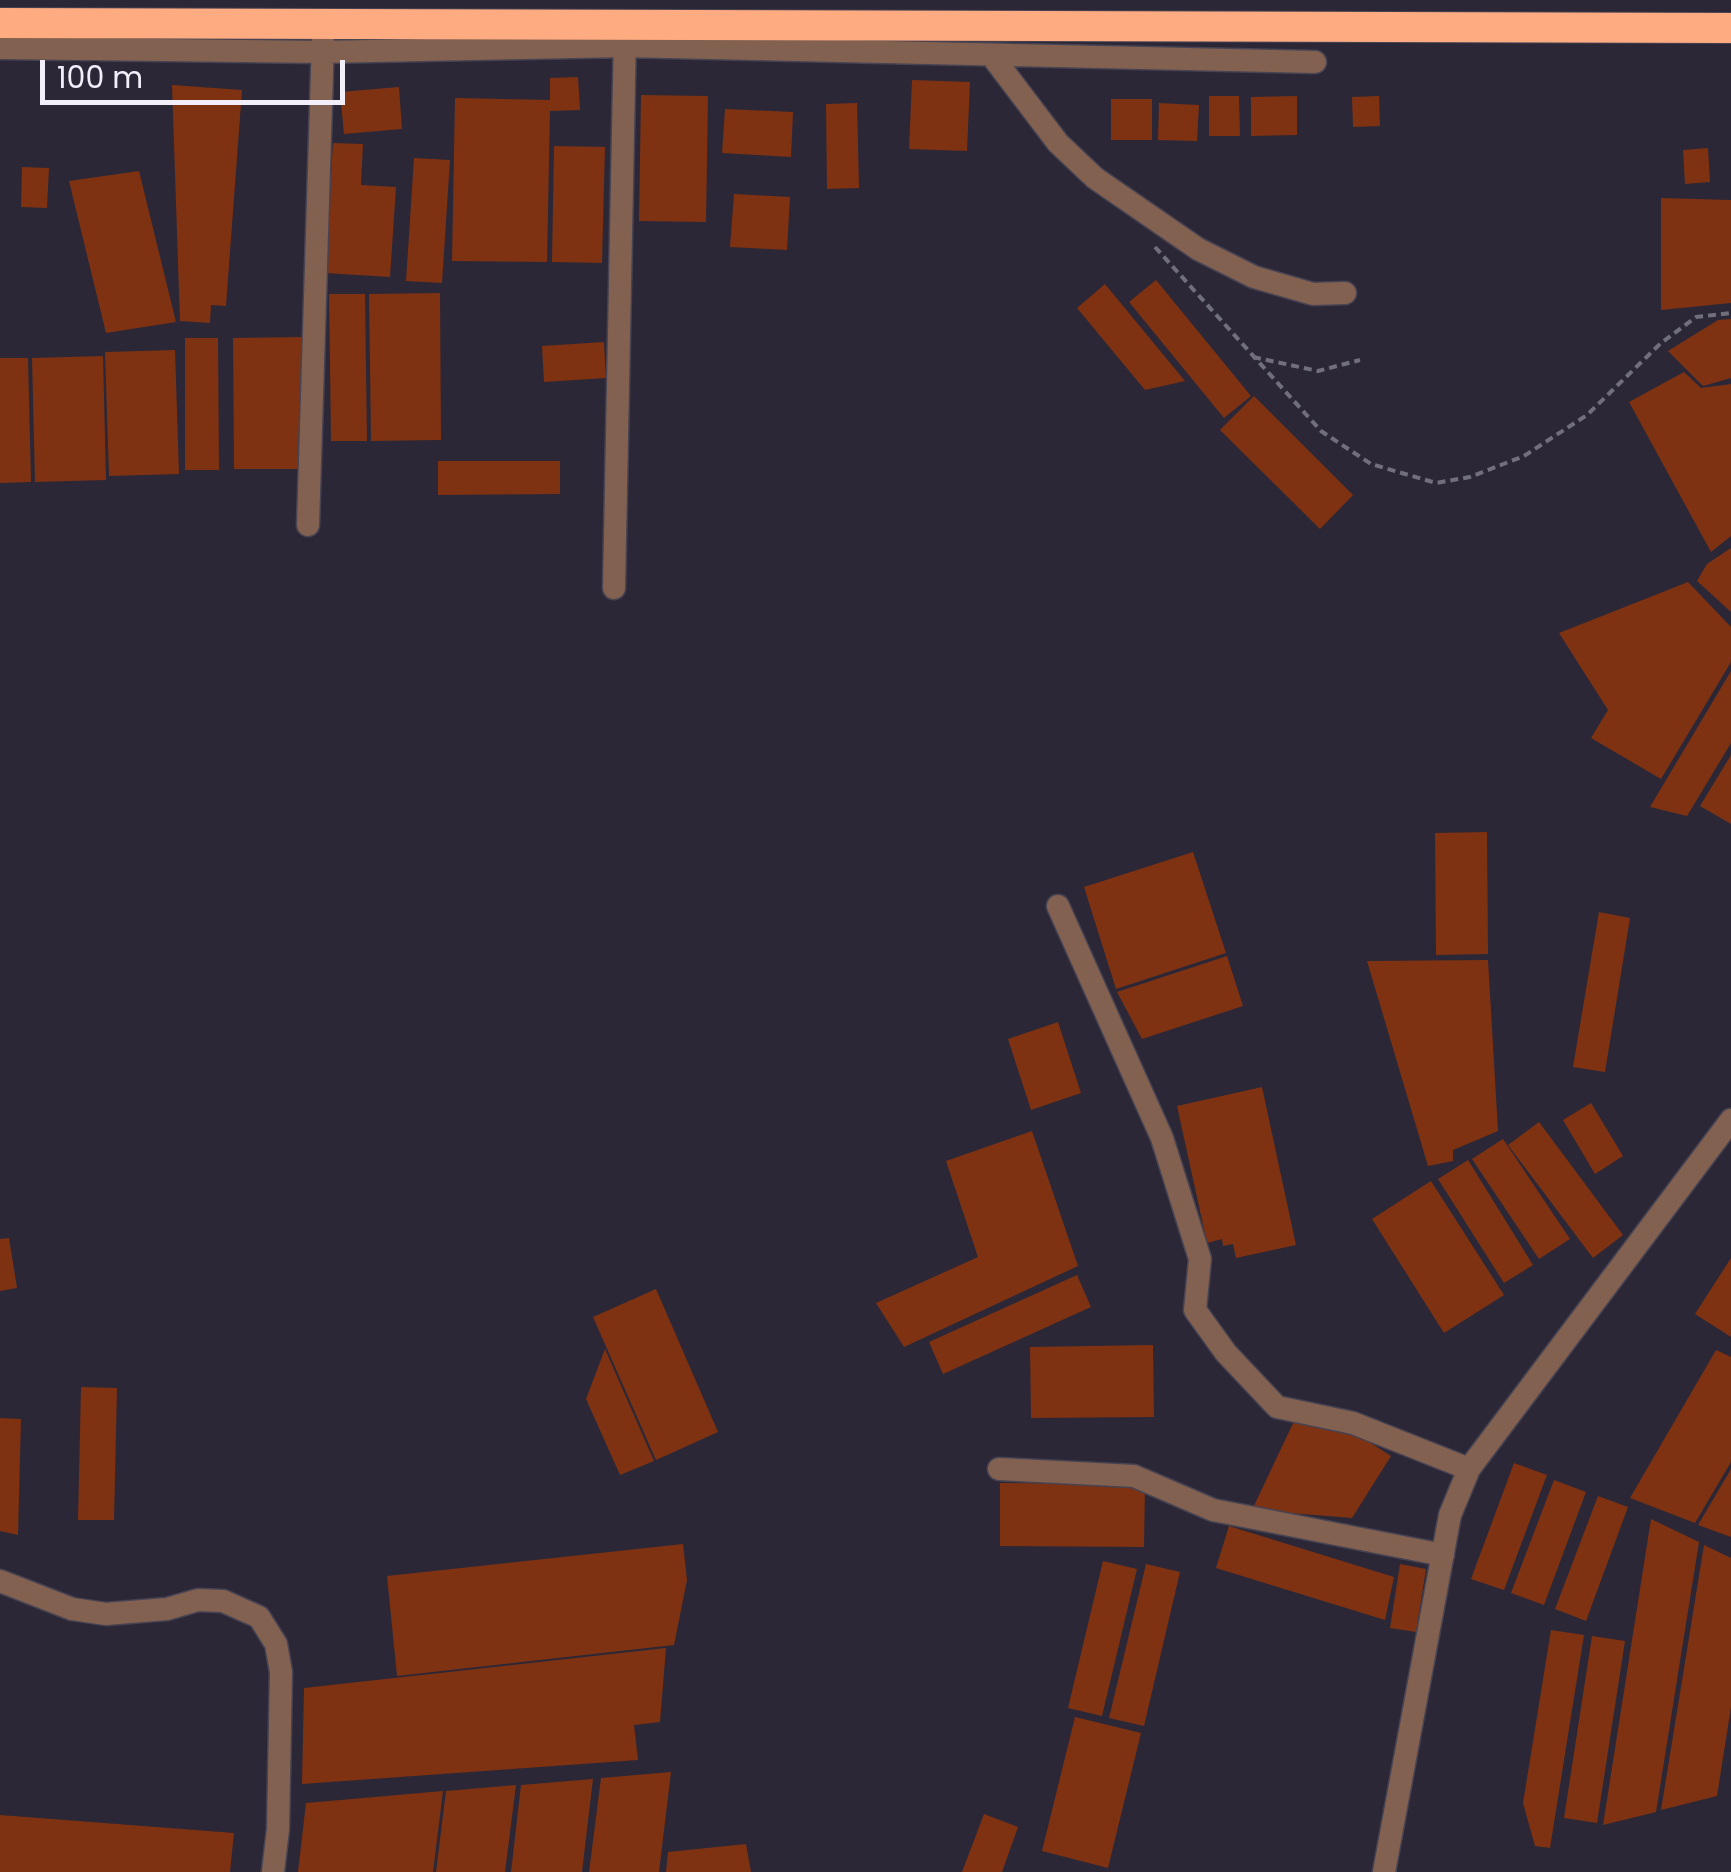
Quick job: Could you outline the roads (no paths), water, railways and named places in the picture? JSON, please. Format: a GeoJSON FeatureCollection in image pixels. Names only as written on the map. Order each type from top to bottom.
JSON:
{"type":"FeatureCollection","features":[{"type":"Feature","properties":{"kind":"highway"},"geometry":{"type":"LineString","coordinates":[[0,23],[323,38],[1731,28]]}},
{"type":"Feature","properties":{"kind":"street"},"geometry":{"type":"LineString","coordinates":[[614,588],[625,37],[992,56],[1315,62]]}},
{"type":"Feature","properties":{"kind":"street"},"geometry":{"type":"LineString","coordinates":[[0,48],[323,38],[308,525]]}},
{"type":"Feature","properties":{"kind":"street"},"geometry":{"type":"LineString","coordinates":[[992,56],[1058,143],[1095,178],[1198,249],[1254,278],[1313,294],[1345,293]]}},
{"type":"Feature","properties":{"kind":"street"},"geometry":{"type":"LineString","coordinates":[[1058,906],[1162,1138],[1200,1259],[1195,1310],[1226,1353],[1277,1408],[1353,1423],[1469,1469]]}},
{"type":"Feature","properties":{"kind":"street"},"geometry":{"type":"LineString","coordinates":[[1384,1872],[1450,1514],[1469,1469],[1731,1120]]}},
{"type":"Feature","properties":{"kind":"street"},"geometry":{"type":"LineString","coordinates":[[999,1468],[1134,1476],[1213,1510],[1442,1555]]}},
{"type":"Feature","properties":{"kind":"street"},"geometry":{"type":"LineString","coordinates":[[0,1582],[72,1609],[122,1612],[168,1609],[198,1600],[223,1601],[259,1617],[276,1644],[281,1672],[278,1829],[273,1872]]}}]}
